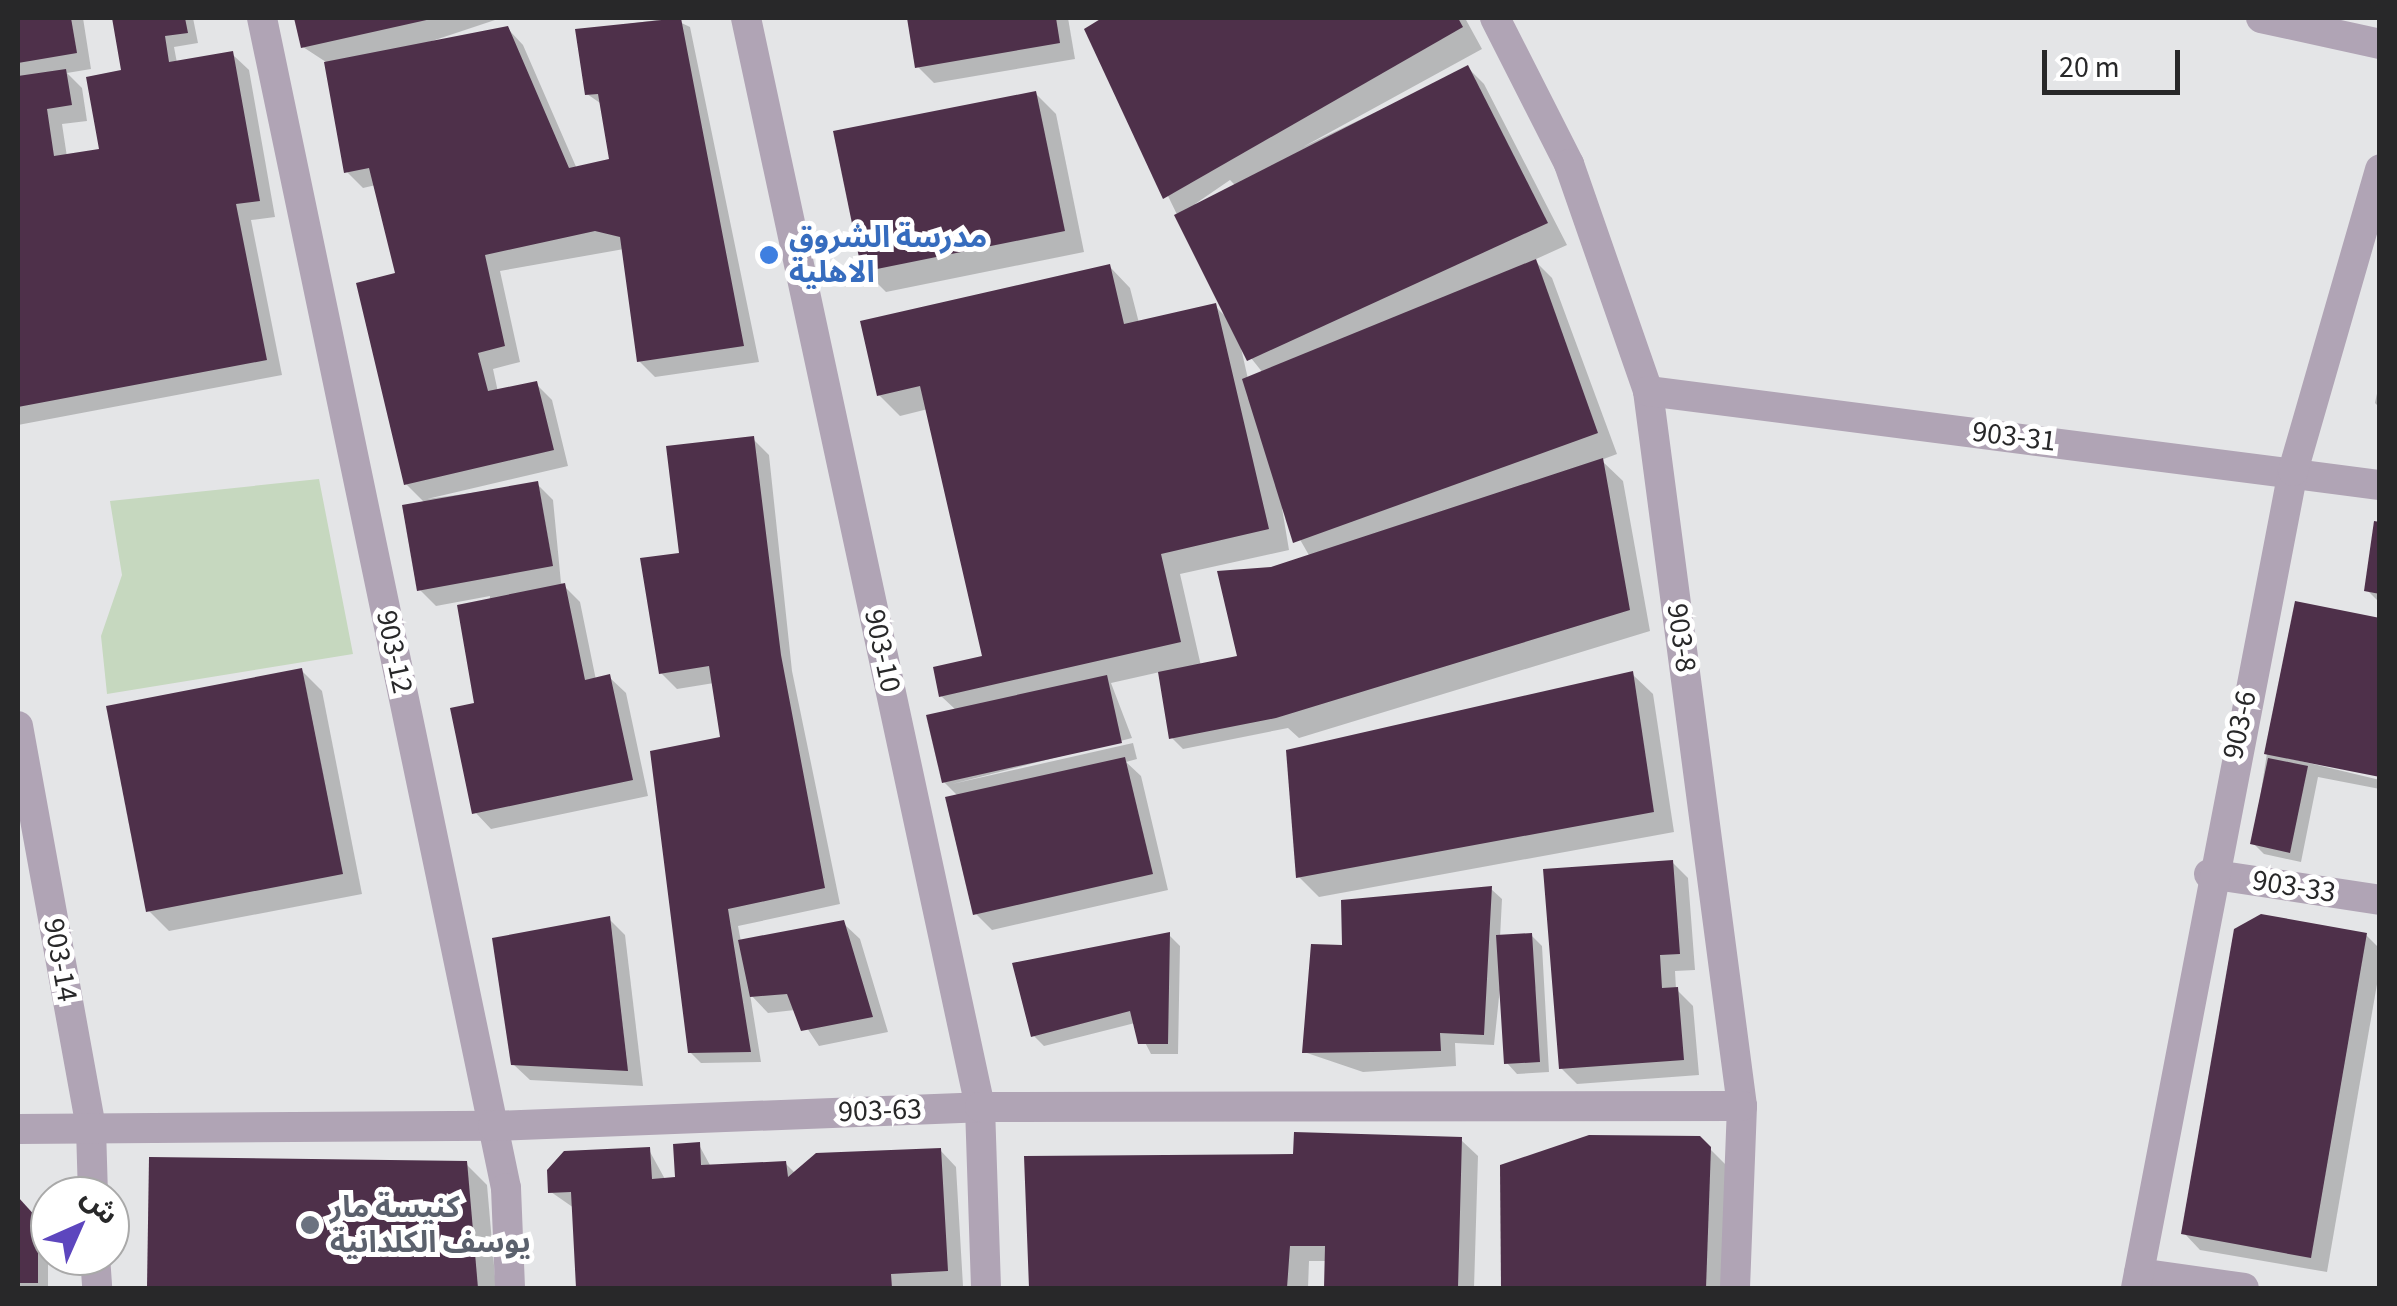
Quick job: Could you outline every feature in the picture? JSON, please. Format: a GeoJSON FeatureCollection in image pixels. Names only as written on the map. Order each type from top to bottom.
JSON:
{"type":"FeatureCollection","features":[{"type":"Feature","properties":{"kind":"street","name":"903-12"},"geometry":{"type":"LineString","coordinates":[[262,18],[506,1188],[510,1288]]}},
{"type":"Feature","properties":{"kind":"street","name":"903-10"},"geometry":{"type":"LineString","coordinates":[[746,18],[980,1107],[986,1288]]}},
{"type":"Feature","properties":{"kind":"street","name":"903-8"},"geometry":{"type":"LineString","coordinates":[[1495,18],[1569,164],[1648,391],[1742,1106],[1735,1288]]}},
{"type":"Feature","properties":{"kind":"street"},"geometry":{"type":"LineString","coordinates":[[2260,18],[2380,44]]}},
{"type":"Feature","properties":{"kind":"street","name":"903-6"},"geometry":{"type":"LineString","coordinates":[[2137,1281],[2209,874],[2294,472],[2380,169]]}},
{"type":"Feature","properties":{"kind":"street","name":"903-31"},"geometry":{"type":"LineString","coordinates":[[1648,391],[2380,486]]}},
{"type":"Feature","properties":{"kind":"street","name":"903-14"},"geometry":{"type":"LineString","coordinates":[[18,726],[91,1128],[92,1176]]}},
{"type":"Feature","properties":{"kind":"street","name":"903-33"},"geometry":{"type":"LineString","coordinates":[[2209,874],[2380,900]]}},
{"type":"Feature","properties":{"kind":"street","name":"903-63"},"geometry":{"type":"LineString","coordinates":[[18,1128],[493,1126],[980,1107],[1742,1106]]}},
{"type":"Feature","properties":{"kind":"street"},"geometry":{"type":"LineString","coordinates":[[2137,1281],[2244,1288]]}},
{"type":"Feature","properties":{"kind":"green space"},"geometry":{"type":"Polygon","coordinates":[[[319,479],[353,654],[107,694],[101,636],[122,575],[110,501],[319,479]]]}},
{"type":"Feature","properties":{"kind":"building"},"geometry":{"type":"Polygon","coordinates":[[[18,18],[71,18],[77,53],[18,63],[18,18]]]}},
{"type":"Feature","properties":{"kind":"building"},"geometry":{"type":"Polygon","coordinates":[[[112,18],[185,18],[188,33],[165,36],[169,62],[233,51],[260,201],[236,204],[267,360],[18,407],[18,76],[66,69],[72,105],[47,109],[54,156],[99,149],[86,77],[121,70],[112,18]]]}},
{"type":"Feature","properties":{"kind":"building"},"geometry":{"type":"Polygon","coordinates":[[[294,18],[430,18],[431,19],[301,48],[294,18]]]}},
{"type":"Feature","properties":{"kind":"building"},"geometry":{"type":"Polygon","coordinates":[[[681,18],[744,346],[637,362],[620,237],[595,231],[485,255],[505,346],[478,353],[488,391],[537,381],[554,450],[404,485],[356,283],[395,273],[369,168],[344,173],[324,62],[508,26],[569,168],[609,159],[598,94],[585,95],[575,29],[681,18]]]}},
{"type":"Feature","properties":{"kind":"building"},"geometry":{"type":"Polygon","coordinates":[[[907,18],[1056,18],[1060,43],[915,68],[907,18]]]}},
{"type":"Feature","properties":{"kind":"building"},"geometry":{"type":"Polygon","coordinates":[[[1102,18],[1458,18],[1463,27],[1163,199],[1084,29],[1102,18]]]}},
{"type":"Feature","properties":{"kind":"building"},"geometry":{"type":"Polygon","coordinates":[[[1468,65],[1548,223],[1247,361],[1174,215],[1468,65]]]}},
{"type":"Feature","properties":{"kind":"building"},"geometry":{"type":"Polygon","coordinates":[[[1036,91],[1065,231],[862,272],[833,131],[1036,91]]]}},
{"type":"Feature","properties":{"kind":"building"},"geometry":{"type":"Polygon","coordinates":[[[1536,259],[1598,433],[1293,543],[1242,379],[1536,259]]]}},
{"type":"Feature","properties":{"kind":"building"},"geometry":{"type":"Polygon","coordinates":[[[1110,264],[1124,324],[1216,303],[1269,529],[1161,554],[1181,642],[939,697],[933,667],[982,656],[920,386],[877,396],[860,321],[1110,264]]]}},
{"type":"Feature","properties":{"kind":"building"},"geometry":{"type":"Polygon","coordinates":[[[754,436],[781,655],[825,888],[728,909],[751,1052],[688,1053],[650,751],[720,737],[709,666],[659,674],[640,558],[679,553],[666,446],[754,436]]]}},
{"type":"Feature","properties":{"kind":"building"},"geometry":{"type":"Polygon","coordinates":[[[1603,458],[1630,610],[1276,718],[1169,739],[1158,672],[1237,656],[1217,571],[1271,567],[1603,458]]]}},
{"type":"Feature","properties":{"kind":"building"},"geometry":{"type":"Polygon","coordinates":[[[538,481],[553,566],[417,591],[402,505],[538,481]]]}},
{"type":"Feature","properties":{"kind":"building"},"geometry":{"type":"Polygon","coordinates":[[[2374,521],[2380,522],[2380,594],[2364,591],[2374,521]]]}},
{"type":"Feature","properties":{"kind":"building"},"geometry":{"type":"Polygon","coordinates":[[[565,583],[585,680],[610,674],[633,780],[472,814],[450,708],[474,703],[457,605],[565,583]]]}},
{"type":"Feature","properties":{"kind":"building"},"geometry":{"type":"Polygon","coordinates":[[[2295,601],[2380,618],[2380,777],[2264,754],[2295,601]]]}},
{"type":"Feature","properties":{"kind":"building"},"geometry":{"type":"Polygon","coordinates":[[[302,668],[343,874],[146,912],[106,706],[302,668]]]}},
{"type":"Feature","properties":{"kind":"building"},"geometry":{"type":"Polygon","coordinates":[[[1633,671],[1654,812],[1296,878],[1286,750],[1633,671]]]}},
{"type":"Feature","properties":{"kind":"building"},"geometry":{"type":"Polygon","coordinates":[[[1107,675],[1122,743],[942,783],[926,715],[1107,675]]]}},
{"type":"Feature","properties":{"kind":"building"},"geometry":{"type":"Polygon","coordinates":[[[1125,757],[1153,874],[973,915],[945,797],[1125,757]]]}},
{"type":"Feature","properties":{"kind":"building"},"geometry":{"type":"Polygon","coordinates":[[[2268,758],[2308,766],[2290,853],[2250,844],[2268,758]]]}},
{"type":"Feature","properties":{"kind":"building"},"geometry":{"type":"Polygon","coordinates":[[[1673,860],[1680,954],[1660,955],[1662,988],[1678,987],[1684,1060],[1559,1069],[1543,869],[1673,860]]]}},
{"type":"Feature","properties":{"kind":"building"},"geometry":{"type":"Polygon","coordinates":[[[1492,886],[1484,1035],[1440,1033],[1441,1051],[1302,1053],[1311,944],[1342,945],[1341,900],[1492,886]]]}},
{"type":"Feature","properties":{"kind":"building"},"geometry":{"type":"Polygon","coordinates":[[[2261,914],[2367,933],[2311,1258],[2181,1234],[2234,929],[2261,914]]]}},
{"type":"Feature","properties":{"kind":"building"},"geometry":{"type":"Polygon","coordinates":[[[610,916],[628,1071],[511,1065],[492,938],[610,916]]]}},
{"type":"Feature","properties":{"kind":"building"},"geometry":{"type":"Polygon","coordinates":[[[844,920],[873,1017],[801,1031],[787,994],[750,997],[738,940],[844,920]]]}},
{"type":"Feature","properties":{"kind":"building"},"geometry":{"type":"Polygon","coordinates":[[[1170,932],[1168,1044],[1138,1044],[1130,1011],[1031,1037],[1012,963],[1170,932]]]}},
{"type":"Feature","properties":{"kind":"building"},"geometry":{"type":"Polygon","coordinates":[[[1532,933],[1540,1062],[1504,1064],[1496,935],[1532,933]]]}},
{"type":"Feature","properties":{"kind":"building"},"geometry":{"type":"Polygon","coordinates":[[[1294,1132],[1462,1137],[1458,1288],[1324,1288],[1325,1246],[1290,1246],[1287,1288],[1029,1288],[1024,1156],[1293,1154],[1294,1132]]]}},
{"type":"Feature","properties":{"kind":"building"},"geometry":{"type":"Polygon","coordinates":[[[1589,1135],[1700,1136],[1711,1147],[1706,1288],[1501,1288],[1500,1165],[1589,1135]]]}},
{"type":"Feature","properties":{"kind":"building"},"geometry":{"type":"Polygon","coordinates":[[[700,1142],[701,1165],[786,1161],[788,1177],[816,1153],[941,1148],[948,1271],[891,1274],[892,1288],[576,1288],[571,1192],[548,1193],[547,1170],[564,1151],[650,1147],[652,1179],[675,1177],[673,1144],[700,1142]]]}},
{"type":"Feature","properties":{"kind":"building","name":"كنيسة مار يوسف الكلدانية"},"geometry":{"type":"Polygon","coordinates":[[[149,1157],[467,1161],[478,1288],[147,1288],[149,1157]]]}},
{"type":"Feature","properties":{"kind":"building"},"geometry":{"type":"Polygon","coordinates":[[[18,1197],[30,1210],[30,1276],[38,1276],[38,1283],[18,1283],[18,1197]]]}},
{"type":"Feature","properties":{"kind":"place","name":"مدرسة الشروق الاهلية"},"geometry":{"type":"Point","coordinates":[769,255]}},
{"type":"Feature","properties":{"kind":"place","name":"كنيسة مار يوسف الكلدانية"},"geometry":{"type":"Point","coordinates":[310,1225]}}]}
